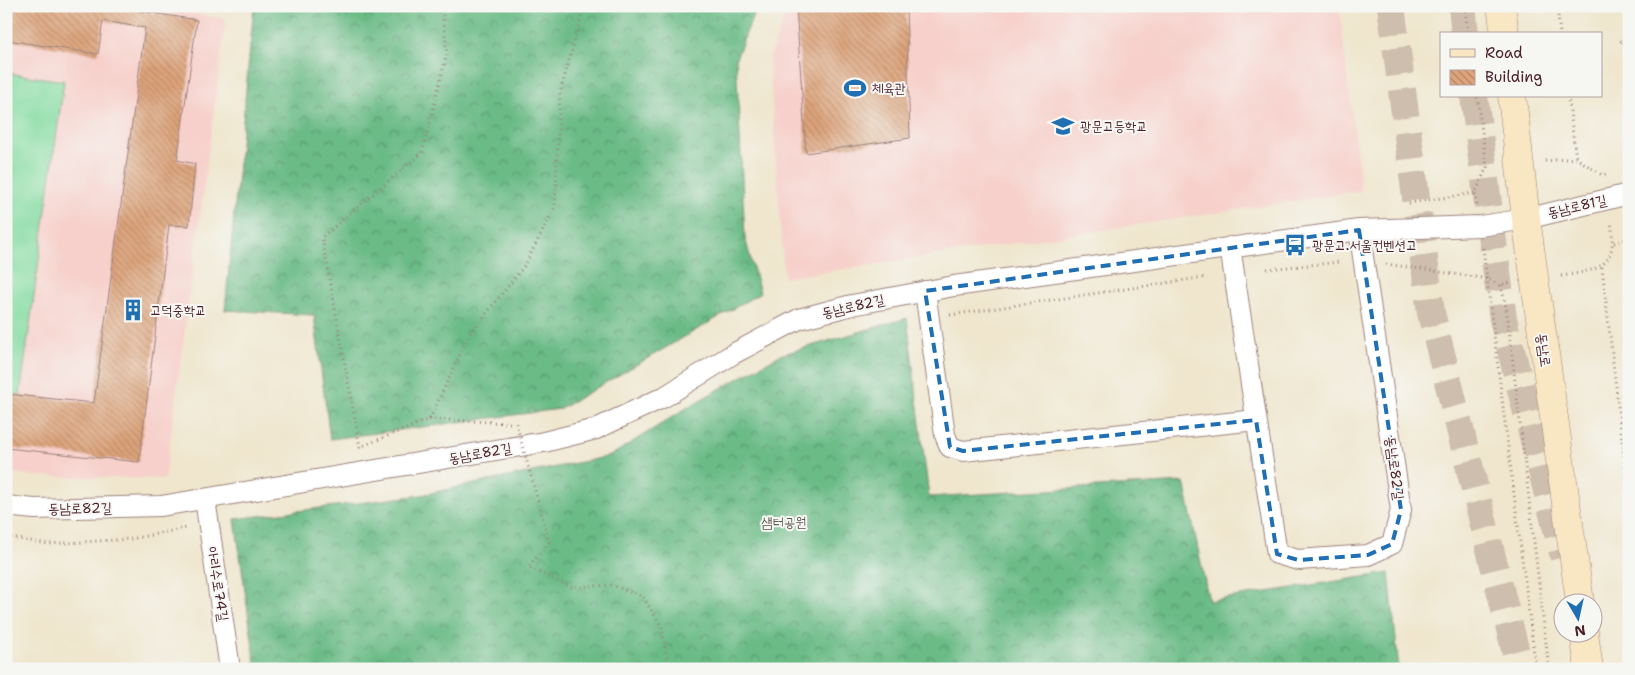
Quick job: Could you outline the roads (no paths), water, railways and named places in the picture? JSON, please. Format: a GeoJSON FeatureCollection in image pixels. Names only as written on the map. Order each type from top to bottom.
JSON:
{"type":"FeatureCollection","features":[{"type":"Feature","properties":{"kind":"main road"},"geometry":{"type":"LineString","coordinates":[[1502,6],[1505,32]]}},
{"type":"Feature","properties":{"kind":"main road","name":"동남로"},"geometry":{"type":"LineString","coordinates":[[1512,98],[1526,219],[1579,592]]}},
{"type":"Feature","properties":{"kind":"main road"},"geometry":{"type":"LineString","coordinates":[[1585,642],[1589,669]]}},
{"type":"Feature","properties":{"kind":"street","name":"동남로81길"},"geometry":{"type":"LineString","coordinates":[[1526,219],[1629,194]]}},
{"type":"Feature","properties":{"kind":"street","name":"동남로82길"},"geometry":{"type":"LineString","coordinates":[[6,506],[34,509],[161,506],[544,442],[596,428],[664,397],[733,354],[799,319],[852,305],[925,292],[1359,230],[1480,226],[1526,219]]}},
{"type":"Feature","properties":{"kind":"street","name":"동남로82길"},"geometry":{"type":"LineString","coordinates":[[1230,247],[1277,554],[1298,560],[1368,555],[1392,544],[1401,510],[1359,230]]}},
{"type":"Feature","properties":{"kind":"street"},"geometry":{"type":"LineString","coordinates":[[925,292],[946,436],[950,447],[963,451],[1256,420]]}},
{"type":"Feature","properties":{"kind":"street","name":"아리수로74길"},"geometry":{"type":"LineString","coordinates":[[205,499],[230,669]]}},
{"type":"Feature","properties":{"kind":"tunnel"},"geometry":{"type":"LineString","coordinates":[[1391,6],[1431,313],[1520,669]]}},
{"type":"Feature","properties":{"kind":"tunnel"},"geometry":{"type":"LineString","coordinates":[[1462,6],[1465,32]]}},
{"type":"Feature","properties":{"kind":"tunnel"},"geometry":{"type":"LineString","coordinates":[[1474,98],[1503,319],[1564,557]]}},
{"type":"Feature","properties":{"kind":"place","name":"체육관"},"geometry":{"type":"Point","coordinates":[855,88]}},
{"type":"Feature","properties":{"kind":"place","name":"광문고등학교"},"geometry":{"type":"Point","coordinates":[1063,126]}},
{"type":"Feature","properties":{"kind":"place","name":"광문고.서울컨벤션고"},"geometry":{"type":"Point","coordinates":[1295,245]}},
{"type":"Feature","properties":{"kind":"place","name":"고덕중학교"},"geometry":{"type":"Point","coordinates":[133,310]}},
{"type":"Feature","properties":{"kind":"park label","name":"샘터공원"},"geometry":{"type":"Point","coordinates":[784,522]}}]}
